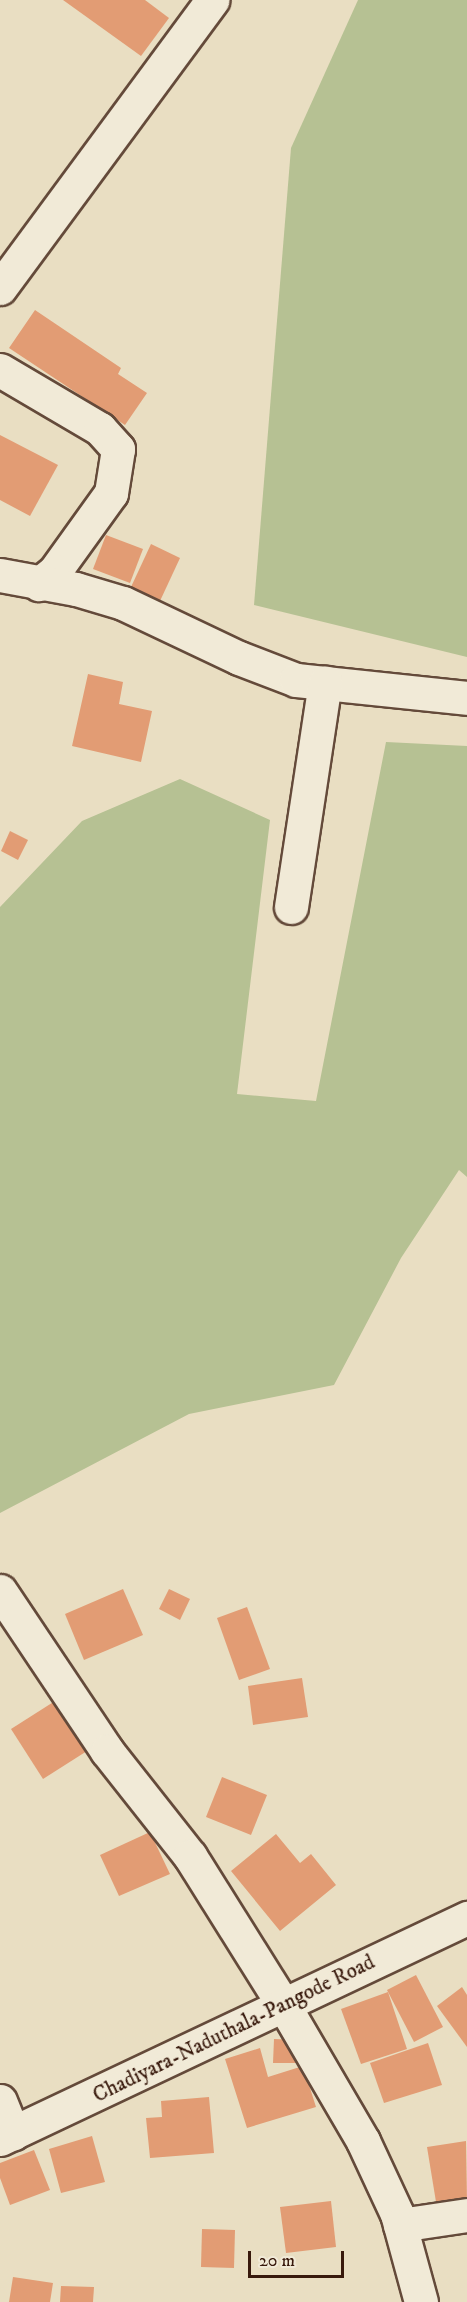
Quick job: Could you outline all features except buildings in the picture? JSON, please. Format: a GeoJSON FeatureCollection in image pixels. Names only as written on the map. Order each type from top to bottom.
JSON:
{"type":"FeatureCollection","features":[{"type":"Feature","properties":{"kind":"street"},"geometry":{"type":"LineString","coordinates":[[0,288],[212,0]]}},
{"type":"Feature","properties":{"kind":"street"},"geometry":{"type":"LineString","coordinates":[[0,370],[100,429],[118,449],[111,493],[55,571],[39,584]]}},
{"type":"Feature","properties":{"kind":"street"},"geometry":{"type":"LineString","coordinates":[[0,574],[39,584],[76,589],[123,603],[270,671],[296,680],[467,698]]}},
{"type":"Feature","properties":{"kind":"street"},"geometry":{"type":"LineString","coordinates":[[291,908],[325,683]]}},
{"type":"Feature","properties":{"kind":"street"},"geometry":{"type":"LineString","coordinates":[[0,1591],[107,1750],[190,1856],[282,2004],[363,2141],[397,2214],[421,2302]]}},
{"type":"Feature","properties":{"kind":"street","name":"Chadiyara-Naduthala-Pangode Road"},"geometry":{"type":"LineString","coordinates":[[7,2137],[282,2004],[467,1918]]}},
{"type":"Feature","properties":{"kind":"street"},"geometry":{"type":"LineString","coordinates":[[0,2101],[7,2137]]}},
{"type":"Feature","properties":{"kind":"street"},"geometry":{"type":"LineString","coordinates":[[400,2225],[467,2215]]}},
{"type":"Feature","properties":{"kind":"green space"},"geometry":{"type":"Polygon","coordinates":[[[358,0],[467,0],[467,657],[254,605],[291,148],[358,0]]]}},
{"type":"Feature","properties":{"kind":"green space"},"geometry":{"type":"Polygon","coordinates":[[[386,742],[467,746],[467,1177],[459,1170],[401,1258],[334,1385],[189,1414],[0,1513],[0,907],[82,821],[180,779],[270,820],[237,1094],[316,1101],[386,742]]]}}]}
